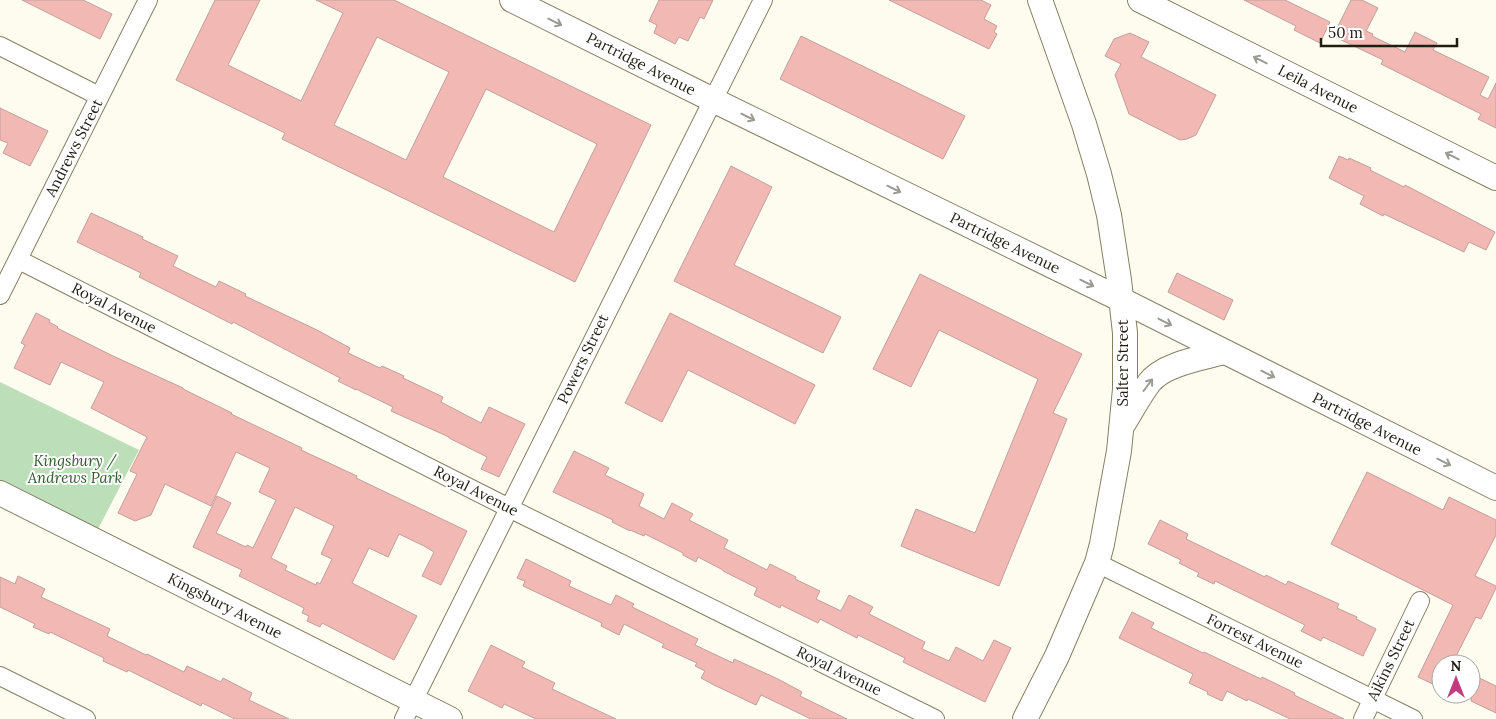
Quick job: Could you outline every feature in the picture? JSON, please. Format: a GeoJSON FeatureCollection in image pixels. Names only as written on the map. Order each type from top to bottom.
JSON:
{"type":"FeatureCollection","features":[{"type":"Feature","properties":{"kind":"main road","name":"Partridge Avenue"},"geometry":{"type":"LineString","coordinates":[[512,0],[1122,300],[1496,488]]}},
{"type":"Feature","properties":{"kind":"main road","name":"Salter Street"},"geometry":{"type":"LineString","coordinates":[[1025,719],[1057,656],[1097,563],[1104,534],[1122,427],[1126,362],[1122,300],[1109,215],[1084,124],[1040,0]]}},
{"type":"Feature","properties":{"kind":"main road","name":"Leila Avenue"},"geometry":{"type":"LineString","coordinates":[[1140,0],[1496,178]]}},
{"type":"Feature","properties":{"kind":"main road"},"geometry":{"type":"LineString","coordinates":[[1122,427],[1150,381],[1167,369],[1224,352]]}},
{"type":"Feature","properties":{"kind":"main road","name":"Kingsbury Avenue"},"geometry":{"type":"LineString","coordinates":[[0,493],[409,710],[450,719]]}},
{"type":"Feature","properties":{"kind":"street","name":"Andrews Street"},"geometry":{"type":"LineString","coordinates":[[0,295],[148,0]]}},
{"type":"Feature","properties":{"kind":"street","name":"Powers Street"},"geometry":{"type":"LineString","coordinates":[[409,710],[763,0]]}},
{"type":"Feature","properties":{"kind":"street"},"geometry":{"type":"LineString","coordinates":[[0,46],[100,96]]}},
{"type":"Feature","properties":{"kind":"street","name":"Royal Avenue"},"geometry":{"type":"LineString","coordinates":[[18,260],[509,508],[935,719]]}},
{"type":"Feature","properties":{"kind":"street","name":"Forrest Avenue"},"geometry":{"type":"LineString","coordinates":[[1097,563],[1413,719]]}},
{"type":"Feature","properties":{"kind":"street","name":"Aikins Street"},"geometry":{"type":"LineString","coordinates":[[1362,719],[1420,601]]}},
{"type":"Feature","properties":{"kind":"street"},"geometry":{"type":"LineString","coordinates":[[0,676],[86,719]]}},
{"type":"Feature","properties":{"kind":"green space","name":"Kingsbury / Andrews Park"},"geometry":{"type":"Polygon","coordinates":[[[0,382],[139,450],[97,531],[0,483],[0,382]]]}},
{"type":"Feature","properties":{"kind":"building"},"geometry":{"type":"Polygon","coordinates":[[[22,0],[83,0],[112,14],[100,39],[22,0]]]}},
{"type":"Feature","properties":{"kind":"building"},"geometry":{"type":"Polygon","coordinates":[[[215,0],[260,0],[228,65],[301,101],[343,13],[316,0],[394,0],[651,125],[575,282],[282,139],[285,133],[176,80],[215,0]],[[377,37],[334,125],[406,160],[449,72],[377,37]],[[486,89],[443,177],[554,232],[597,144],[486,89]]]}},
{"type":"Feature","properties":{"kind":"building"},"geometry":{"type":"Polygon","coordinates":[[[659,0],[713,0],[704,19],[700,17],[688,41],[679,37],[675,44],[654,33],[657,25],[649,21],[659,0]]]}},
{"type":"Feature","properties":{"kind":"building"},"geometry":{"type":"Polygon","coordinates":[[[889,0],[981,0],[991,5],[984,19],[997,26],[994,32],[997,34],[989,49],[889,0]]]}},
{"type":"Feature","properties":{"kind":"building"},"geometry":{"type":"Polygon","coordinates":[[[1244,0],[1285,0],[1330,22],[1320,43],[1294,30],[1296,26],[1244,0]]]}},
{"type":"Feature","properties":{"kind":"building"},"geometry":{"type":"Polygon","coordinates":[[[1351,0],[1362,0],[1378,8],[1366,31],[1373,34],[1372,36],[1405,52],[1415,32],[1437,43],[1433,50],[1489,77],[1480,95],[1488,99],[1496,83],[1496,128],[1478,119],[1481,114],[1381,64],[1383,60],[1333,36],[1351,0]]]}},
{"type":"Feature","properties":{"kind":"building"},"geometry":{"type":"Polygon","coordinates":[[[1130,33],[1149,42],[1141,57],[1216,95],[1196,135],[1180,140],[1129,114],[1115,75],[1121,64],[1105,56],[1114,39],[1130,33]]]}},
{"type":"Feature","properties":{"kind":"building"},"geometry":{"type":"Polygon","coordinates":[[[801,36],[965,116],[943,159],[780,79],[801,36]]]}},
{"type":"Feature","properties":{"kind":"building"},"geometry":{"type":"Polygon","coordinates":[[[0,108],[48,131],[30,166],[3,153],[8,143],[0,140],[0,108]]]}},
{"type":"Feature","properties":{"kind":"building"},"geometry":{"type":"Polygon","coordinates":[[[1339,156],[1348,160],[1349,158],[1371,168],[1370,170],[1404,187],[1405,185],[1495,232],[1486,250],[1469,242],[1464,252],[1360,204],[1364,196],[1329,178],[1339,156]]]}},
{"type":"Feature","properties":{"kind":"building"},"geometry":{"type":"Polygon","coordinates":[[[731,166],[772,187],[734,265],[841,317],[823,353],[674,281],[731,166]]]}},
{"type":"Feature","properties":{"kind":"building"},"geometry":{"type":"Polygon","coordinates":[[[91,213],[143,237],[142,239],[178,256],[173,266],[216,287],[219,281],[246,294],[245,296],[317,330],[350,348],[348,353],[380,368],[382,366],[404,376],[403,378],[443,397],[441,402],[481,423],[489,407],[525,424],[499,477],[481,469],[487,457],[449,437],[391,411],[393,407],[338,381],[340,378],[233,322],[232,324],[139,277],[141,273],[77,242],[91,213]]]}},
{"type":"Feature","properties":{"kind":"building"},"geometry":{"type":"Polygon","coordinates":[[[1177,273],[1233,300],[1224,320],[1168,292],[1177,273]]]}},
{"type":"Feature","properties":{"kind":"building"},"geometry":{"type":"Polygon","coordinates":[[[920,274],[1082,354],[1053,413],[1067,419],[999,586],[901,546],[916,509],[975,533],[1038,379],[939,330],[911,387],[873,369],[920,274]]]}},
{"type":"Feature","properties":{"kind":"building"},"geometry":{"type":"Polygon","coordinates":[[[36,313],[50,320],[49,322],[57,328],[183,388],[231,414],[302,448],[301,450],[357,476],[356,478],[467,531],[441,585],[422,576],[434,552],[424,546],[399,534],[388,557],[369,548],[352,583],[417,616],[394,660],[322,623],[320,627],[307,621],[309,616],[302,613],[304,608],[239,576],[242,570],[193,547],[217,496],[231,503],[216,533],[246,547],[247,545],[253,548],[276,500],[259,492],[270,468],[236,452],[211,506],[165,484],[151,515],[135,521],[118,513],[137,474],[130,471],[147,437],[91,408],[104,382],[61,362],[50,385],[14,368],[25,345],[21,343],[36,313]],[[295,507],[271,558],[287,566],[285,570],[316,585],[317,582],[320,584],[332,559],[321,554],[334,526],[295,507]]]}},
{"type":"Feature","properties":{"kind":"building"},"geometry":{"type":"Polygon","coordinates":[[[670,313],[815,385],[795,424],[688,370],[662,422],[625,403],[670,313]]]}},
{"type":"Feature","properties":{"kind":"building"},"geometry":{"type":"Polygon","coordinates":[[[574,451],[609,468],[605,475],[644,494],[639,506],[664,519],[672,503],[693,514],[689,520],[728,540],[724,548],[767,570],[770,564],[796,577],[795,579],[820,591],[816,599],[841,611],[849,595],[873,607],[869,614],[925,642],[922,649],[949,661],[956,647],[983,661],[994,640],[1011,648],[985,702],[903,662],[905,658],[858,635],[857,638],[820,619],[818,623],[781,605],[780,608],[754,595],[757,588],[698,557],[696,562],[683,555],[683,553],[645,534],[644,536],[630,531],[612,522],[613,520],[553,492],[574,451]]]}},
{"type":"Feature","properties":{"kind":"building"},"geometry":{"type":"Polygon","coordinates":[[[1367,472],[1443,510],[1449,497],[1496,520],[1496,535],[1475,576],[1496,586],[1496,588],[1481,619],[1476,617],[1457,654],[1431,654],[1431,683],[1418,677],[1453,605],[1331,544],[1367,472]]]}},
{"type":"Feature","properties":{"kind":"building"},"geometry":{"type":"Polygon","coordinates":[[[1160,520],[1188,534],[1186,539],[1265,577],[1266,575],[1286,585],[1288,581],[1339,604],[1337,608],[1357,617],[1356,619],[1376,629],[1363,656],[1323,637],[1321,641],[1301,631],[1305,625],[1215,581],[1214,584],[1197,576],[1199,573],[1179,563],[1181,560],[1148,544],[1160,520]]]}},
{"type":"Feature","properties":{"kind":"building"},"geometry":{"type":"Polygon","coordinates":[[[526,559],[571,581],[569,586],[611,605],[616,595],[634,604],[632,607],[698,639],[695,645],[733,663],[734,659],[778,679],[802,692],[800,696],[847,719],[811,719],[761,695],[756,705],[714,685],[701,678],[705,671],[695,666],[697,663],[662,647],[664,644],[624,624],[619,635],[601,626],[602,623],[523,586],[525,581],[517,578],[526,559]]]}},
{"type":"Feature","properties":{"kind":"building"},"geometry":{"type":"Polygon","coordinates":[[[18,576],[45,589],[41,597],[110,629],[107,636],[184,672],[187,666],[221,682],[223,678],[252,693],[249,700],[289,719],[235,719],[202,703],[201,706],[128,670],[127,672],[103,661],[104,658],[50,632],[49,634],[33,627],[35,624],[0,607],[0,577],[15,584],[18,576]]]}},
{"type":"Feature","properties":{"kind":"building"},"geometry":{"type":"Polygon","coordinates":[[[1132,612],[1154,623],[1151,628],[1261,679],[1262,677],[1344,719],[1290,719],[1227,691],[1222,701],[1207,694],[1208,692],[1189,683],[1193,674],[1119,638],[1132,612]]]}},
{"type":"Feature","properties":{"kind":"building"},"geometry":{"type":"Polygon","coordinates":[[[491,645],[525,662],[522,667],[555,683],[552,689],[616,719],[536,719],[504,704],[502,708],[468,691],[491,645]]]}},
{"type":"Feature","properties":{"kind":"building"},"geometry":{"type":"Polygon","coordinates":[[[1481,679],[1496,686],[1496,713],[1477,704],[1481,704],[1481,679]]]}}]}
